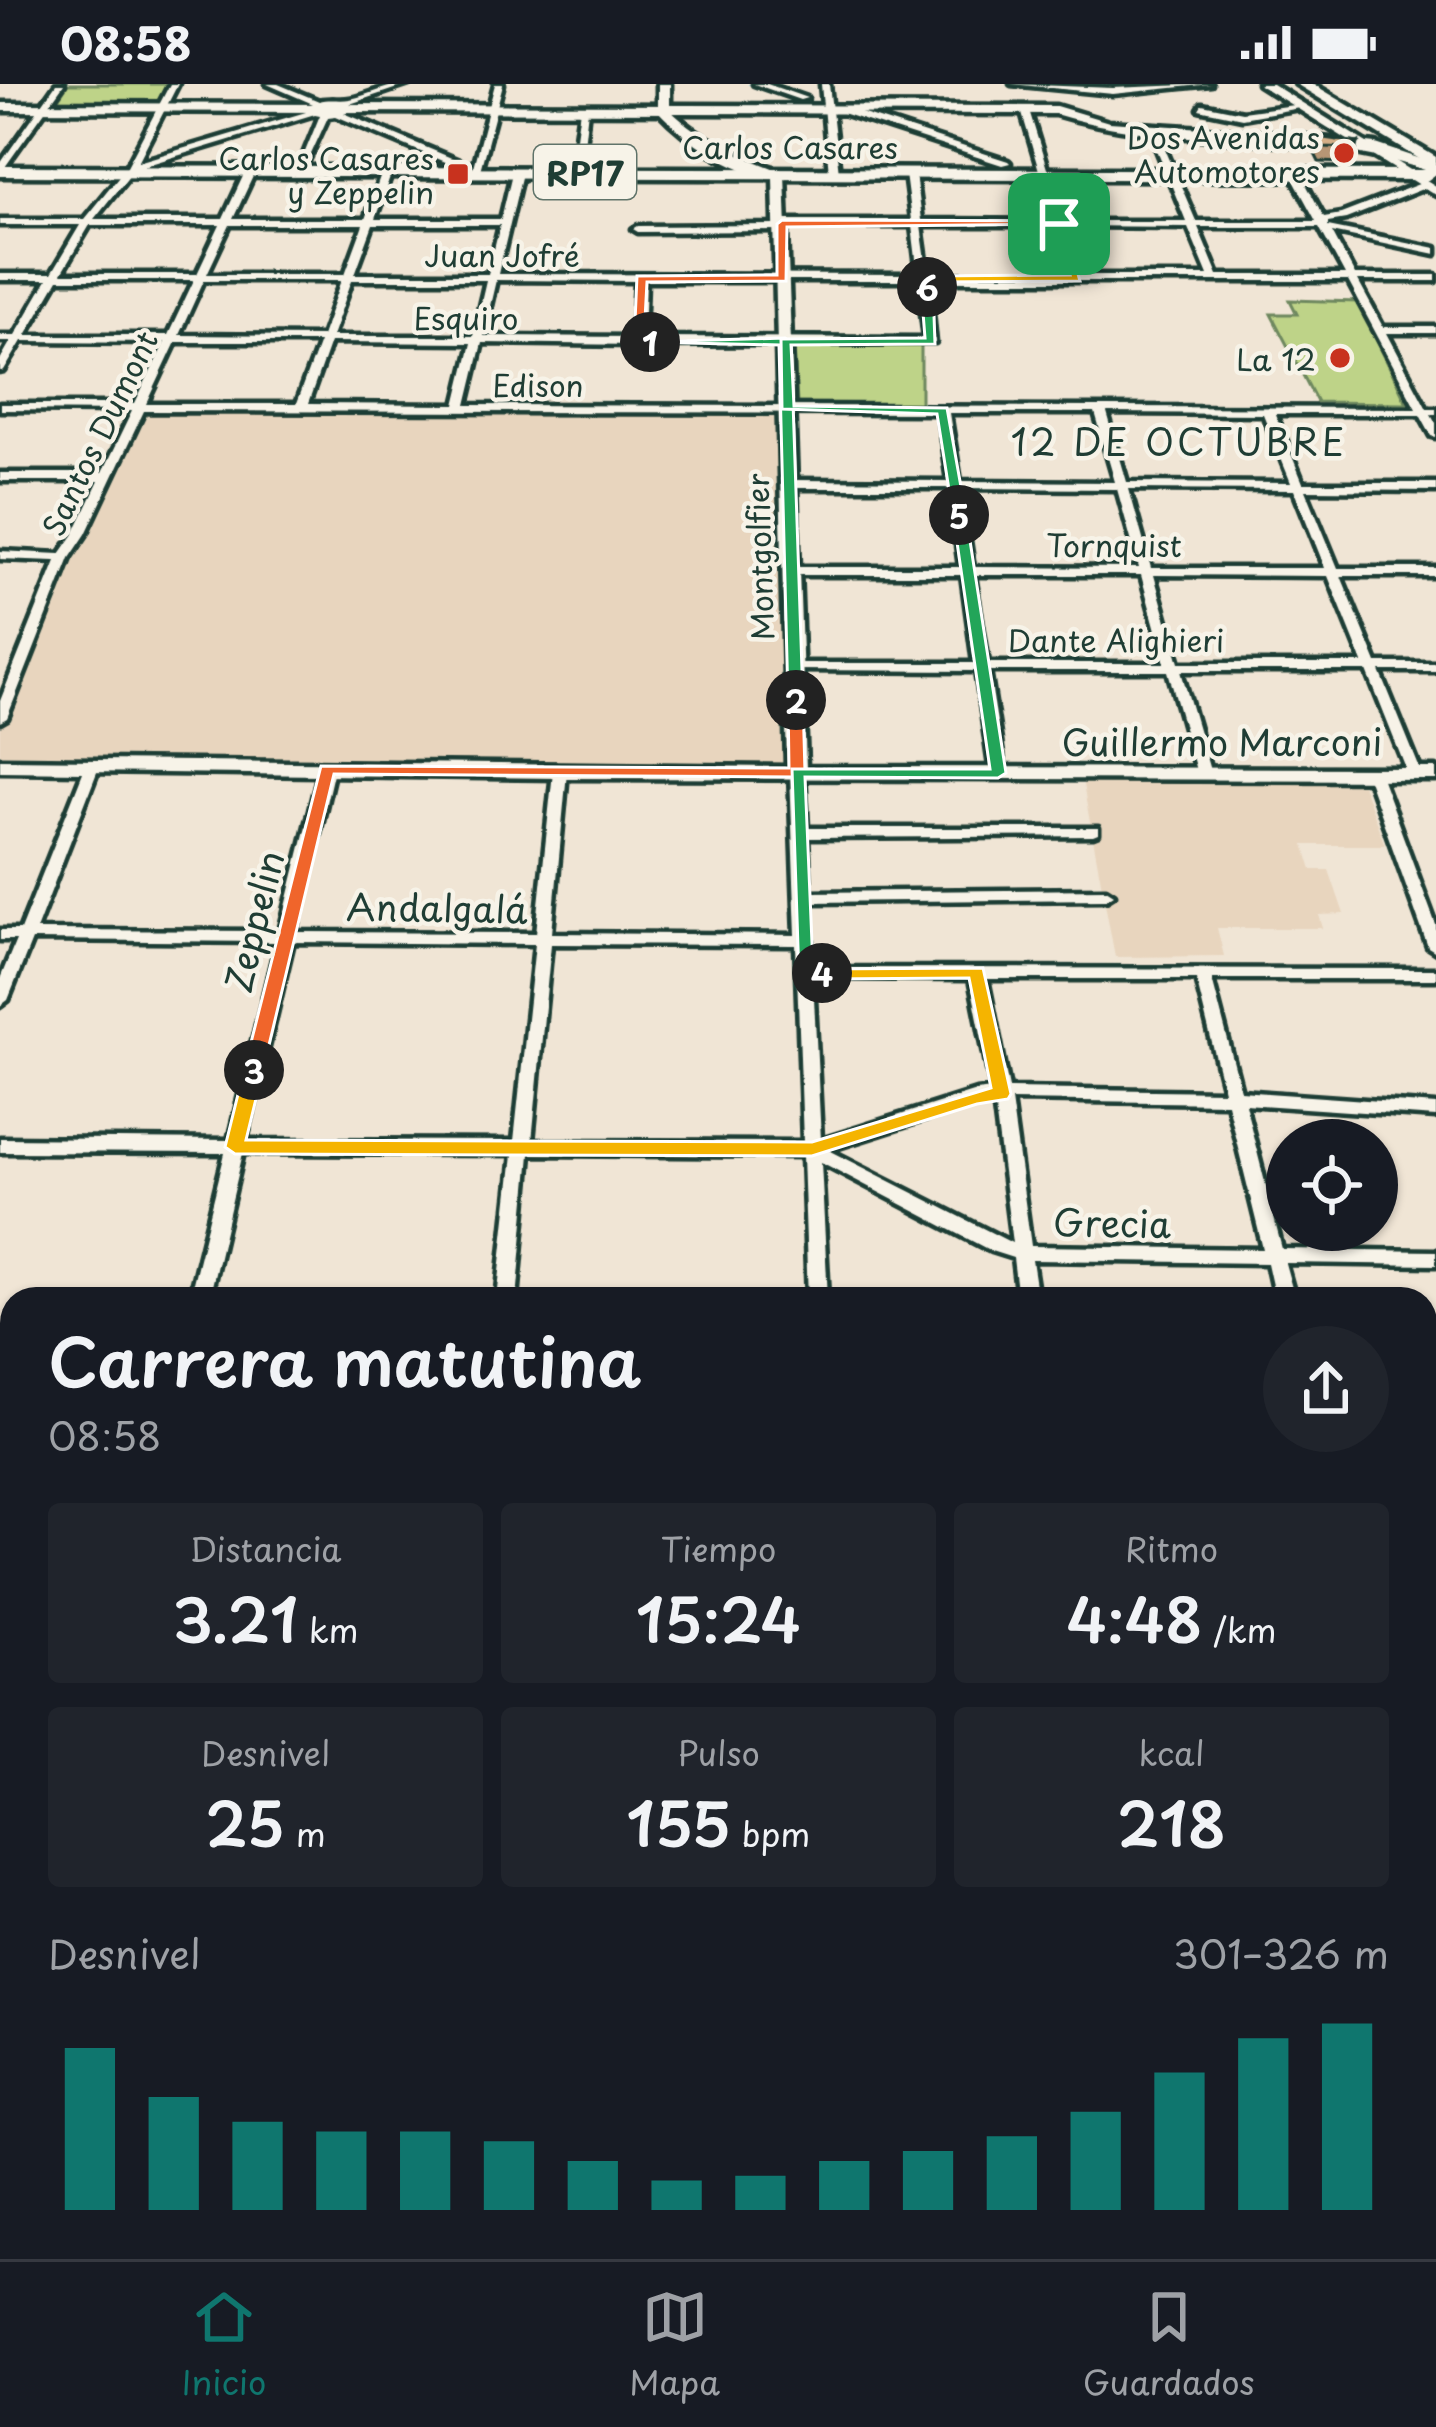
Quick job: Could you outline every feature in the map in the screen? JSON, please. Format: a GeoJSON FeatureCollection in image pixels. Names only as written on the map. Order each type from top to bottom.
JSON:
{"type":"FeatureCollection","features":[{"type":"Feature","properties":{"kind":"main road"},"geometry":{"type":"LineString","coordinates":[[1288,84],[1300,106]]}},
{"type":"Feature","properties":{"kind":"main road"},"geometry":{"type":"LineString","coordinates":[[1303,84],[1431,176]]}},
{"type":"Feature","properties":{"kind":"main road"},"geometry":{"type":"LineString","coordinates":[[1334,86],[1436,144]]}},
{"type":"Feature","properties":{"kind":"main road","name":"RP17"},"geometry":{"type":"LineString","coordinates":[[0,107],[1056,110],[1099,125],[1367,147],[1431,176]]}},
{"type":"Feature","properties":{"kind":"main road","name":"Carlos Casares"},"geometry":{"type":"LineString","coordinates":[[0,171],[1431,176]]}},
{"type":"Feature","properties":{"kind":"street"},"geometry":{"type":"LineString","coordinates":[[0,171],[60,84]]}},
{"type":"Feature","properties":{"kind":"street"},"geometry":{"type":"LineString","coordinates":[[0,369],[87,222],[127,170],[174,84]]}},
{"type":"Feature","properties":{"kind":"street"},"geometry":{"type":"LineString","coordinates":[[271,84],[325,116]]}},
{"type":"Feature","properties":{"kind":"street"},"geometry":{"type":"LineString","coordinates":[[332,101],[338,84]]}},
{"type":"Feature","properties":{"kind":"street"},"geometry":{"type":"LineString","coordinates":[[299,172],[325,116],[405,84]]}},
{"type":"Feature","properties":{"kind":"street"},"geometry":{"type":"LineString","coordinates":[[127,170],[332,101],[476,172],[499,84]]}},
{"type":"Feature","properties":{"kind":"street"},"geometry":{"type":"LineString","coordinates":[[664,84],[663,109],[696,139],[774,173]]}},
{"type":"Feature","properties":{"kind":"street"},"geometry":{"type":"LineString","coordinates":[[758,84],[803,98]]}},
{"type":"Feature","properties":{"kind":"street"},"geometry":{"type":"LineString","coordinates":[[825,84],[834,110],[834,173]]}},
{"type":"Feature","properties":{"kind":"street"},"geometry":{"type":"LineString","coordinates":[[1016,84],[1113,91],[1208,84]]}},
{"type":"Feature","properties":{"kind":"street"},"geometry":{"type":"LineString","coordinates":[[1264,84],[1367,147]]}},
{"type":"Feature","properties":{"kind":"street"},"geometry":{"type":"LineString","coordinates":[[1042,85],[1056,110]]}},
{"type":"Feature","properties":{"kind":"street"},"geometry":{"type":"LineString","coordinates":[[1203,102],[1242,115],[1300,106]]}},
{"type":"Feature","properties":{"kind":"street"},"geometry":{"type":"LineString","coordinates":[[576,172],[584,109]]}},
{"type":"Feature","properties":{"kind":"street"},"geometry":{"type":"LineString","coordinates":[[834,110],[1005,164]]}},
{"type":"Feature","properties":{"kind":"street"},"geometry":{"type":"LineString","coordinates":[[1025,110],[1076,279]]}},
{"type":"Feature","properties":{"kind":"street"},"geometry":{"type":"LineString","coordinates":[[1153,130],[1215,279]]}},
{"type":"Feature","properties":{"kind":"street","name":"Santos Dumont"},"geometry":{"type":"LineString","coordinates":[[0,718],[64,558],[250,172]]}},
{"type":"Feature","properties":{"kind":"street"},"geometry":{"type":"LineString","coordinates":[[301,407],[387,172]]}},
{"type":"Feature","properties":{"kind":"street"},"geometry":{"type":"LineString","coordinates":[[460,407],[517,173]]}},
{"type":"Feature","properties":{"kind":"street","name":"Montgolfier"},"geometry":{"type":"LineString","coordinates":[[774,173],[782,226],[801,940],[818,1287]]}},
{"type":"Feature","properties":{"kind":"street"},"geometry":{"type":"LineString","coordinates":[[910,174],[926,279]]}},
{"type":"Feature","properties":{"kind":"street"},"geometry":{"type":"LineString","coordinates":[[1296,175],[1430,411],[1436,434]]}},
{"type":"Feature","properties":{"kind":"street"},"geometry":{"type":"LineString","coordinates":[[1323,224],[1431,176]]}},
{"type":"Feature","properties":{"kind":"street"},"geometry":{"type":"LineString","coordinates":[[0,222],[505,222]]}},
{"type":"Feature","properties":{"kind":"street"},"geometry":{"type":"LineString","coordinates":[[638,229],[1323,224],[1436,251]]}},
{"type":"Feature","properties":{"kind":"street","name":"Juan Jofré"},"geometry":{"type":"LineString","coordinates":[[0,277],[1436,278]]}},
{"type":"Feature","properties":{"kind":"street"},"geometry":{"type":"LineString","coordinates":[[638,342],[641,279]]}},
{"type":"Feature","properties":{"kind":"street","name":"Esquiro"},"geometry":{"type":"LineString","coordinates":[[0,338],[931,341],[926,279]]}},
{"type":"Feature","properties":{"kind":"street"},"geometry":{"type":"LineString","coordinates":[[1381,330],[1436,330]]}},
{"type":"Feature","properties":{"kind":"street","name":"Edison"},"geometry":{"type":"LineString","coordinates":[[0,406],[1430,411]]}},
{"type":"Feature","properties":{"kind":"street"},"geometry":{"type":"LineString","coordinates":[[943,410],[998,773]]}},
{"type":"Feature","properties":{"kind":"street"},"geometry":{"type":"LineString","coordinates":[[1100,410],[1204,774]]}},
{"type":"Feature","properties":{"kind":"street"},"geometry":{"type":"LineString","coordinates":[[1268,410],[1373,667],[1426,774]]}},
{"type":"Feature","properties":{"kind":"street"},"geometry":{"type":"LineString","coordinates":[[0,477],[103,477]]}},
{"type":"Feature","properties":{"kind":"street"},"geometry":{"type":"LineString","coordinates":[[790,484],[1436,487]]}},
{"type":"Feature","properties":{"kind":"street"},"geometry":{"type":"LineString","coordinates":[[0,555],[64,558]]}},
{"type":"Feature","properties":{"kind":"street","name":"Tornquist"},"geometry":{"type":"LineString","coordinates":[[792,571],[1436,572]]}},
{"type":"Feature","properties":{"kind":"street"},"geometry":{"type":"LineString","coordinates":[[0,654],[22,654]]}},
{"type":"Feature","properties":{"kind":"street","name":"Dante Alighieri"},"geometry":{"type":"LineString","coordinates":[[795,667],[1436,667]]}},
{"type":"Feature","properties":{"kind":"street","name":"Guillermo Marconi"},"geometry":{"type":"LineString","coordinates":[[0,765],[1426,774]]}},
{"type":"Feature","properties":{"kind":"street"},"geometry":{"type":"LineString","coordinates":[[0,1000],[92,766]]}},
{"type":"Feature","properties":{"kind":"street","name":"Zeppelin"},"geometry":{"type":"LineString","coordinates":[[202,1287],[327,769]]}},
{"type":"Feature","properties":{"kind":"street"},"geometry":{"type":"LineString","coordinates":[[508,1287],[560,772]]}},
{"type":"Feature","properties":{"kind":"street"},"geometry":{"type":"LineString","coordinates":[[1373,774],[1436,947]]}},
{"type":"Feature","properties":{"kind":"street"},"geometry":{"type":"LineString","coordinates":[[799,833],[1093,832]]}},
{"type":"Feature","properties":{"kind":"street"},"geometry":{"type":"LineString","coordinates":[[802,897],[1106,894]]}},
{"type":"Feature","properties":{"kind":"street","name":"Andalgalá"},"geometry":{"type":"LineString","coordinates":[[0,935],[801,940]]}},
{"type":"Feature","properties":{"kind":"street"},"geometry":{"type":"LineString","coordinates":[[976,972],[1002,1094],[1026,1287]]}},
{"type":"Feature","properties":{"kind":"street"},"geometry":{"type":"LineString","coordinates":[[805,973],[1436,974]]}},
{"type":"Feature","properties":{"kind":"street"},"geometry":{"type":"LineString","coordinates":[[1203,974],[1283,1287]]}},
{"type":"Feature","properties":{"kind":"street"},"geometry":{"type":"LineString","coordinates":[[0,1145],[812,1149],[976,1097],[1002,1094],[1232,1097],[1436,1111]]}},
{"type":"Feature","properties":{"kind":"street","name":"Grecia"},"geometry":{"type":"LineString","coordinates":[[812,1149],[998,1246],[1022,1253],[1436,1258]]}},
{"type":"Feature","properties":{"kind":"shaded area"},"geometry":{"type":"Polygon","coordinates":[[[140,407],[788,409],[797,772],[0,765],[0,718],[22,654],[140,407]]]}},
{"type":"Feature","properties":{"kind":"shaded area"},"geometry":{"type":"Polygon","coordinates":[[[1082,779],[1352,779],[1361,782],[1385,845],[1304,845],[1312,870],[1329,870],[1344,914],[1319,915],[1323,928],[1217,928],[1224,956],[1115,957],[1082,779]]]}},
{"type":"Feature","properties":{"kind":"green space"},"geometry":{"type":"Polygon","coordinates":[[[68,84],[169,84],[157,104],[54,105],[68,84]]]}},
{"type":"Feature","properties":{"kind":"green space","name":"La 12"},"geometry":{"type":"Polygon","coordinates":[[[1290,300],[1358,302],[1407,403],[1317,402],[1271,314],[1297,314],[1290,300]]]}},
{"type":"Feature","properties":{"kind":"green space"},"geometry":{"type":"Polygon","coordinates":[[[794,344],[921,345],[921,403],[797,404],[794,344]]]}},
{"type":"Feature","properties":{"kind":"building"},"geometry":{"type":"Polygon","coordinates":[[[1317,137],[1358,143],[1351,148],[1323,147],[1317,137]]]}},
{"type":"Feature","properties":{"kind":"waterway"},"geometry":{"type":"LineString","coordinates":[[751,84],[812,104]]}},
{"type":"Feature","properties":{"kind":"waterway"},"geometry":{"type":"LineString","coordinates":[[845,115],[1016,169]]}},
{"type":"Feature","properties":{"kind":"place","name":"Dos Avenidas Automotores"},"geometry":{"type":"Point","coordinates":[1344,153]}},
{"type":"Feature","properties":{"kind":"place","name":"Carlos Casares y Zeppelin"},"geometry":{"type":"Point","coordinates":[458,174]}},
{"type":"Feature","properties":{"kind":"place","name":"La 12"},"geometry":{"type":"Point","coordinates":[1340,358]}},
{"type":"Feature","properties":{"kind":"district","name":"12 DE OCTUBRE"},"geometry":{"type":"Point","coordinates":[1179,441]}},
{"type":"Feature","properties":{"kind":"route"},"geometry":{"type":"LineString","coordinates":[[1059,224],[782,224],[782,279],[641,279],[638,342],[785,342],[797,772],[327,769],[235,1147],[812,1149],[976,1097],[1002,1094],[976,972],[805,973],[797,772],[998,773],[943,410],[788,409],[785,342],[931,341],[926,279],[1076,279],[1059,224]]}}]}
